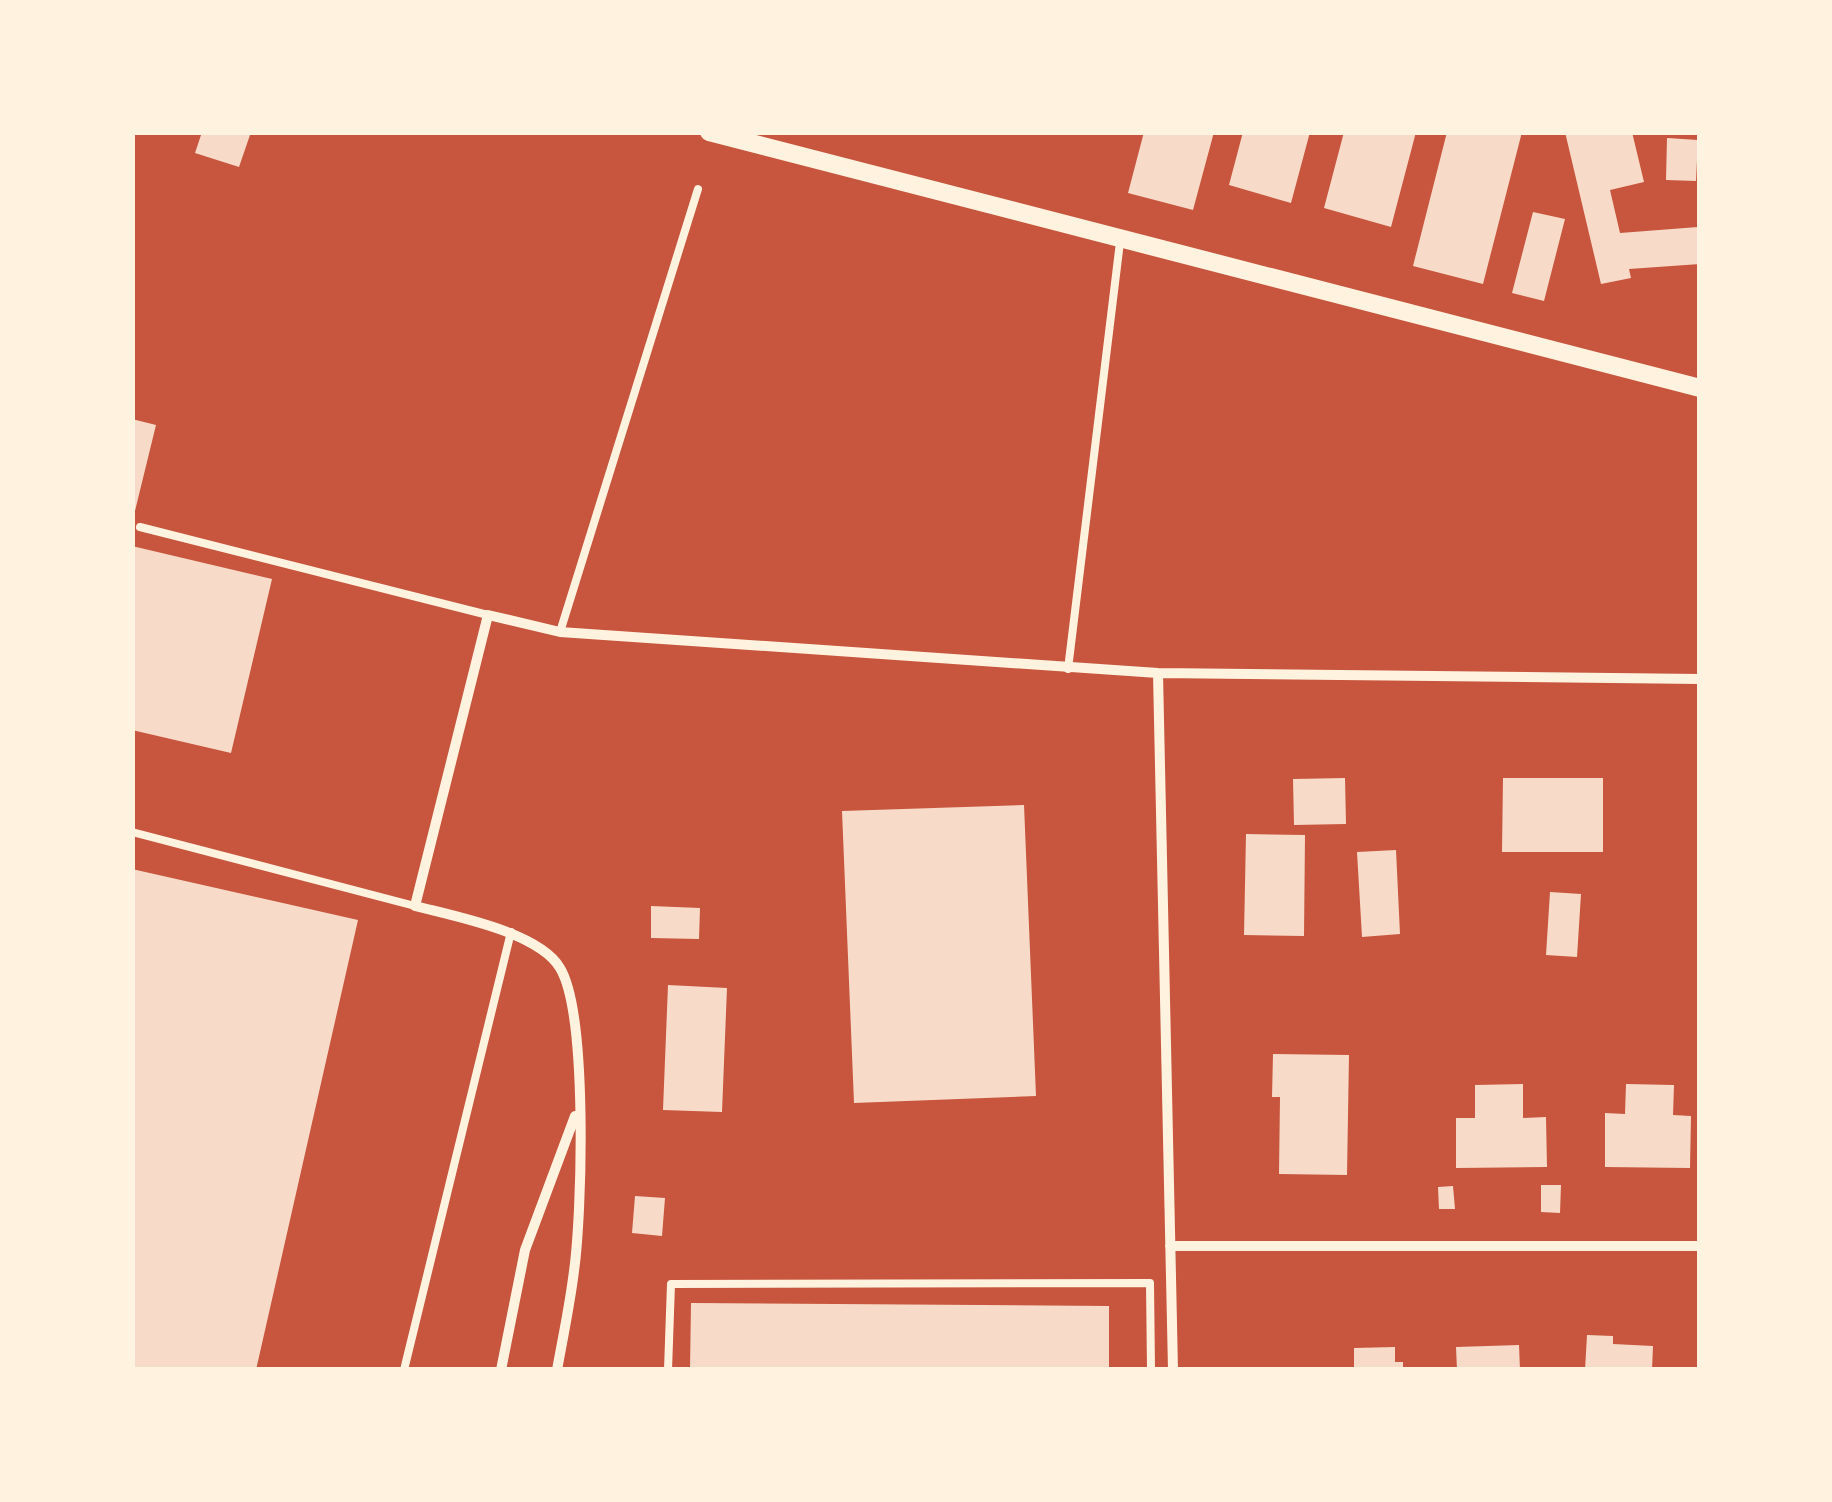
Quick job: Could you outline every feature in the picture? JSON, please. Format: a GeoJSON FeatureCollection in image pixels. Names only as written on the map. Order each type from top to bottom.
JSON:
{"type":"FeatureCollection","features":[{"type":"Feature","properties":{"kind":"street"},"geometry":{"type":"LineString","coordinates":[[709,132],[1120,242],[1700,388]]}},
{"type":"Feature","properties":{"kind":"street"},"geometry":{"type":"LineString","coordinates":[[558,1370],[575,1268],[579,1106],[578,1032],[560,966],[511,932],[415,906],[488,614],[560,632],[1158,673],[1700,679]]}},
{"type":"Feature","properties":{"kind":"street"},"geometry":{"type":"LineString","coordinates":[[1158,673],[1173,1370]]}},
{"type":"Feature","properties":{"kind":"street"},"geometry":{"type":"LineString","coordinates":[[501,1370],[525,1250],[579,1106]]}},
{"type":"Feature","properties":{"kind":"street"},"geometry":{"type":"LineString","coordinates":[[1170,1246],[1700,1246]]}},
{"type":"Feature","properties":{"kind":"lane"},"geometry":{"type":"LineString","coordinates":[[560,632],[698,189]]}},
{"type":"Feature","properties":{"kind":"lane"},"geometry":{"type":"LineString","coordinates":[[1068,668],[1120,242]]}},
{"type":"Feature","properties":{"kind":"lane"},"geometry":{"type":"LineString","coordinates":[[140,527],[488,614]]}},
{"type":"Feature","properties":{"kind":"lane"},"geometry":{"type":"LineString","coordinates":[[132,832],[415,906]]}},
{"type":"Feature","properties":{"kind":"lane"},"geometry":{"type":"LineString","coordinates":[[404,1370],[511,932]]}},
{"type":"Feature","properties":{"kind":"lane"},"geometry":{"type":"LineString","coordinates":[[668,1370],[671,1284],[1150,1283],[1152,1370]]}},
{"type":"Feature","properties":{"kind":"building"},"geometry":{"type":"Polygon","coordinates":[[[202,132],[251,132],[239,167],[195,153],[202,132]]]}},
{"type":"Feature","properties":{"kind":"building"},"geometry":{"type":"Polygon","coordinates":[[[1144,132],[1214,132],[1193,210],[1128,193],[1144,132]]]}},
{"type":"Feature","properties":{"kind":"building"},"geometry":{"type":"Polygon","coordinates":[[[1243,132],[1310,132],[1291,203],[1229,185],[1243,132]]]}},
{"type":"Feature","properties":{"kind":"building"},"geometry":{"type":"Polygon","coordinates":[[[1344,132],[1416,132],[1391,227],[1324,208],[1344,132]]]}},
{"type":"Feature","properties":{"kind":"building"},"geometry":{"type":"Polygon","coordinates":[[[1447,132],[1522,132],[1483,284],[1413,266],[1447,132]]]}},
{"type":"Feature","properties":{"kind":"building"},"geometry":{"type":"Polygon","coordinates":[[[1565,132],[1632,132],[1644,182],[1610,190],[1620,233],[1698,227],[1700,264],[1629,269],[1631,278],[1601,284],[1565,132]]]}},
{"type":"Feature","properties":{"kind":"building"},"geometry":{"type":"Polygon","coordinates":[[[1667,138],[1698,140],[1696,181],[1666,180],[1667,138]]]}},
{"type":"Feature","properties":{"kind":"building"},"geometry":{"type":"Polygon","coordinates":[[[1533,212],[1565,219],[1544,301],[1512,293],[1533,212]]]}},
{"type":"Feature","properties":{"kind":"building"},"geometry":{"type":"Polygon","coordinates":[[[132,419],[156,425],[134,515],[132,515],[132,419]]]}},
{"type":"Feature","properties":{"kind":"building"},"geometry":{"type":"Polygon","coordinates":[[[132,546],[272,579],[231,753],[132,730],[132,546]]]}},
{"type":"Feature","properties":{"kind":"building"},"geometry":{"type":"Polygon","coordinates":[[[1345,778],[1346,824],[1294,825],[1293,779],[1345,778]]]}},
{"type":"Feature","properties":{"kind":"building"},"geometry":{"type":"Polygon","coordinates":[[[1503,778],[1603,778],[1603,852],[1502,852],[1503,778]]]}},
{"type":"Feature","properties":{"kind":"building"},"geometry":{"type":"Polygon","coordinates":[[[1024,805],[1036,1096],[854,1103],[842,811],[1024,805]]]}},
{"type":"Feature","properties":{"kind":"building"},"geometry":{"type":"Polygon","coordinates":[[[1246,834],[1305,835],[1304,936],[1244,935],[1246,834]]]}},
{"type":"Feature","properties":{"kind":"building"},"geometry":{"type":"Polygon","coordinates":[[[1396,850],[1400,934],[1362,937],[1357,852],[1396,850]]]}},
{"type":"Feature","properties":{"kind":"building"},"geometry":{"type":"Polygon","coordinates":[[[132,869],[358,920],[256,1370],[132,1370],[132,869]]]}},
{"type":"Feature","properties":{"kind":"building"},"geometry":{"type":"Polygon","coordinates":[[[1550,892],[1581,894],[1577,957],[1546,955],[1550,892]]]}},
{"type":"Feature","properties":{"kind":"building"},"geometry":{"type":"Polygon","coordinates":[[[651,906],[700,908],[699,939],[651,938],[651,906]]]}},
{"type":"Feature","properties":{"kind":"building"},"geometry":{"type":"Polygon","coordinates":[[[668,985],[727,988],[722,1112],[663,1110],[668,985]]]}},
{"type":"Feature","properties":{"kind":"building"},"geometry":{"type":"Polygon","coordinates":[[[1273,1054],[1349,1055],[1347,1175],[1279,1174],[1280,1097],[1272,1097],[1273,1054]]]}},
{"type":"Feature","properties":{"kind":"building"},"geometry":{"type":"Polygon","coordinates":[[[1523,1084],[1523,1118],[1546,1117],[1547,1167],[1456,1168],[1456,1118],[1475,1118],[1475,1085],[1523,1084]]]}},
{"type":"Feature","properties":{"kind":"building"},"geometry":{"type":"Polygon","coordinates":[[[1626,1084],[1674,1085],[1673,1115],[1691,1116],[1690,1168],[1605,1167],[1605,1113],[1625,1114],[1626,1084]]]}},
{"type":"Feature","properties":{"kind":"building"},"geometry":{"type":"Polygon","coordinates":[[[1541,1185],[1561,1185],[1560,1213],[1541,1212],[1541,1185]]]}},
{"type":"Feature","properties":{"kind":"building"},"geometry":{"type":"Polygon","coordinates":[[[1453,1186],[1455,1209],[1439,1209],[1438,1187],[1453,1186]]]}},
{"type":"Feature","properties":{"kind":"building"},"geometry":{"type":"Polygon","coordinates":[[[635,1196],[665,1198],[662,1236],[632,1233],[635,1196]]]}},
{"type":"Feature","properties":{"kind":"building"},"geometry":{"type":"Polygon","coordinates":[[[691,1303],[1109,1306],[1109,1370],[690,1370],[691,1303]]]}},
{"type":"Feature","properties":{"kind":"building"},"geometry":{"type":"Polygon","coordinates":[[[1587,1335],[1613,1336],[1613,1344],[1653,1346],[1652,1370],[1585,1370],[1587,1335]]]}},
{"type":"Feature","properties":{"kind":"building"},"geometry":{"type":"Polygon","coordinates":[[[1519,1345],[1520,1370],[1457,1370],[1456,1347],[1519,1345]]]}},
{"type":"Feature","properties":{"kind":"building"},"geometry":{"type":"Polygon","coordinates":[[[1395,1347],[1395,1362],[1403,1362],[1403,1370],[1354,1370],[1354,1348],[1395,1347]]]}}]}
